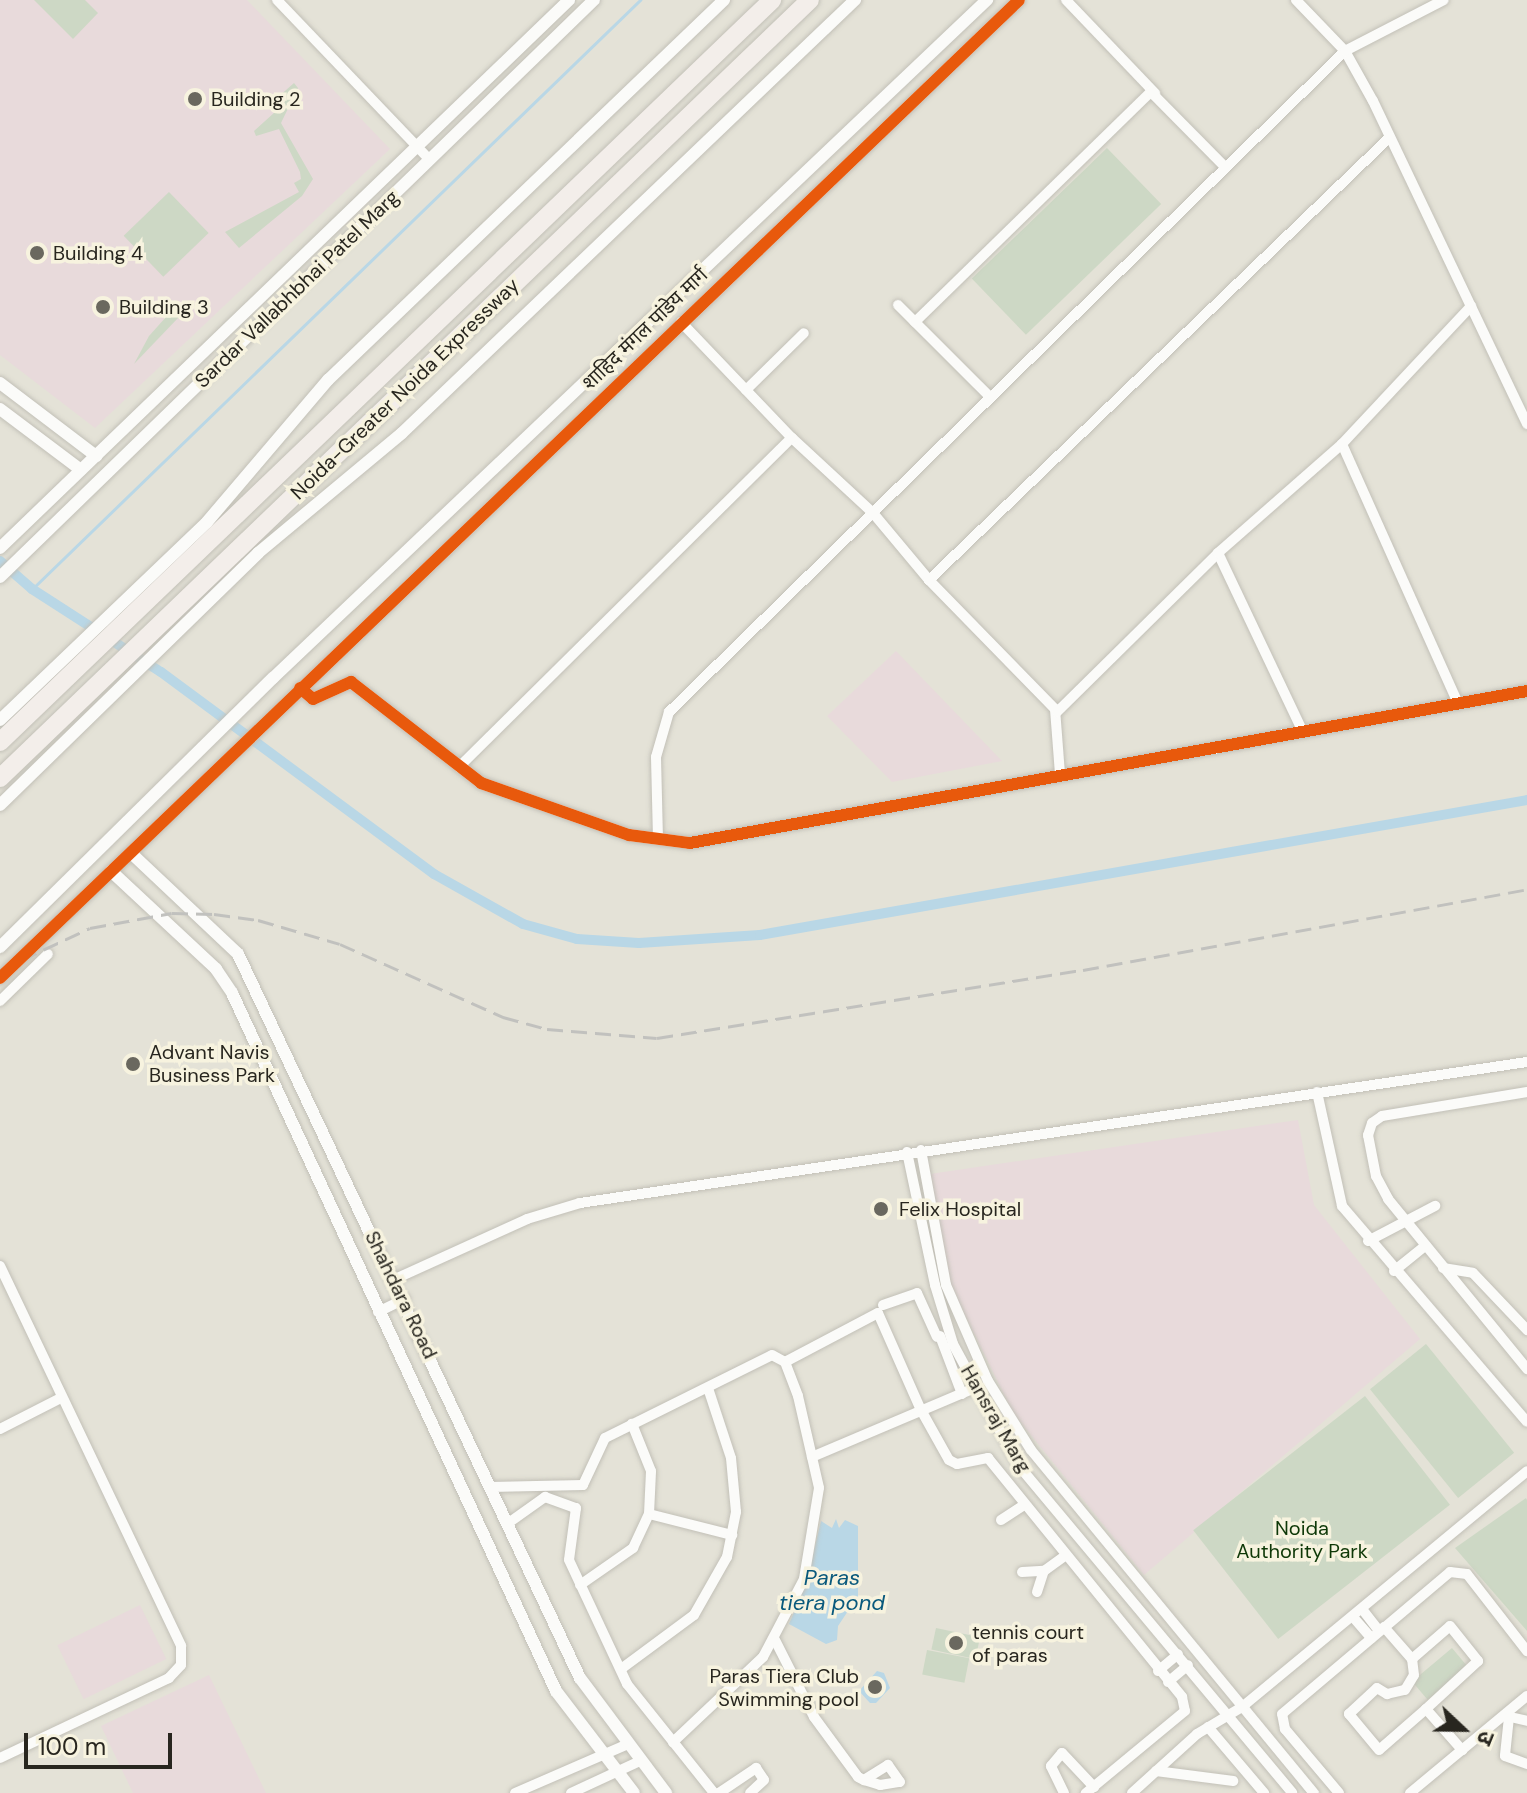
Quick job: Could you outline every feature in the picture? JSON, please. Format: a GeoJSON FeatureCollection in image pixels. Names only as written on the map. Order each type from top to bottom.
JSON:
{"type":"FeatureCollection","features":[{"type":"Feature","properties":{"kind":"highway","name":"Noida-Greater Noida Expressway"},"geometry":{"type":"LineString","coordinates":[[0,742],[39,695],[163,575],[772,0]]}},
{"type":"Feature","properties":{"kind":"highway","name":"Noida-Greater Noida Expressway"},"geometry":{"type":"LineString","coordinates":[[0,778],[69,722],[198,601],[810,0]]}},
{"type":"Feature","properties":{"kind":"street"},"geometry":{"type":"LineString","coordinates":[[277,0],[430,160]]}},
{"type":"Feature","properties":{"kind":"street","name":"Sardar Vallabhbhai Patel Marg"},"geometry":{"type":"LineString","coordinates":[[0,548],[569,0]]}},
{"type":"Feature","properties":{"kind":"street","name":"Sardar Vallabhbhai Patel Marg"},"geometry":{"type":"LineString","coordinates":[[0,577],[594,0]]}},
{"type":"Feature","properties":{"kind":"street"},"geometry":{"type":"LineString","coordinates":[[163,575],[328,380],[724,0]]}},
{"type":"Feature","properties":{"kind":"street"},"geometry":{"type":"LineString","coordinates":[[198,601],[402,433],[855,0]]}},
{"type":"Feature","properties":{"kind":"street"},"geometry":{"type":"LineString","coordinates":[[0,947],[273,678],[987,0]]}},
{"type":"Feature","properties":{"kind":"street","name":"शाहिद मंगल पांडेय मार्ग"},"geometry":{"type":"LineString","coordinates":[[0,978],[1019,0]]}},
{"type":"Feature","properties":{"kind":"street"},"geometry":{"type":"LineString","coordinates":[[1066,0],[1224,166]]}},
{"type":"Feature","properties":{"kind":"street"},"geometry":{"type":"LineString","coordinates":[[1296,0],[1345,51],[1390,137],[1527,424]]}},
{"type":"Feature","properties":{"kind":"street"},"geometry":{"type":"LineString","coordinates":[[658,839],[656,757],[669,712],[873,513],[988,395],[1345,51],[1444,0]]}},
{"type":"Feature","properties":{"kind":"street"},"geometry":{"type":"LineString","coordinates":[[915,322],[1146,95],[1155,93]]}},
{"type":"Feature","properties":{"kind":"street"},"geometry":{"type":"LineString","coordinates":[[929,580],[1390,137]]}},
{"type":"Feature","properties":{"kind":"street"},"geometry":{"type":"LineString","coordinates":[[898,305],[988,395]]}},
{"type":"Feature","properties":{"kind":"street"},"geometry":{"type":"LineString","coordinates":[[1057,712],[1218,553],[1342,444],[1471,306]]}},
{"type":"Feature","properties":{"kind":"street"},"geometry":{"type":"LineString","coordinates":[[681,322],[792,438],[873,513],[929,580],[1057,712],[1060,774]]}},
{"type":"Feature","properties":{"kind":"street"},"geometry":{"type":"LineString","coordinates":[[746,390],[804,333]]}},
{"type":"Feature","properties":{"kind":"street"},"geometry":{"type":"LineString","coordinates":[[0,383],[96,456]]}},
{"type":"Feature","properties":{"kind":"street"},"geometry":{"type":"LineString","coordinates":[[0,409],[81,470]]}},
{"type":"Feature","properties":{"kind":"street"},"geometry":{"type":"LineString","coordinates":[[459,767],[792,438]]}},
{"type":"Feature","properties":{"kind":"street"},"geometry":{"type":"LineString","coordinates":[[1342,444],[1458,703]]}},
{"type":"Feature","properties":{"kind":"street"},"geometry":{"type":"LineString","coordinates":[[1218,553],[1302,730]]}},
{"type":"Feature","properties":{"kind":"street"},"geometry":{"type":"LineString","coordinates":[[391,567],[406,586]]}},
{"type":"Feature","properties":{"kind":"street"},"geometry":{"type":"LineString","coordinates":[[296,692],[313,699],[351,682],[481,783],[545,809],[658,839],[690,843],[1527,691]]}},
{"type":"Feature","properties":{"kind":"street"},"geometry":{"type":"LineString","coordinates":[[0,720],[39,695]]}},
{"type":"Feature","properties":{"kind":"street"},"geometry":{"type":"LineString","coordinates":[[0,805],[69,722]]}},
{"type":"Feature","properties":{"kind":"street","name":"Shahdara Road"},"geometry":{"type":"LineString","coordinates":[[131,853],[238,954],[405,1299],[580,1678],[626,1745],[666,1793]]}},
{"type":"Feature","properties":{"kind":"street","name":"Shahdara Road"},"geometry":{"type":"LineString","coordinates":[[111,871],[216,969],[232,993],[556,1691],[602,1756],[634,1793]]}},
{"type":"Feature","properties":{"kind":"street"},"geometry":{"type":"LineString","coordinates":[[0,1001],[48,954]]}},
{"type":"Feature","properties":{"kind":"street"},"geometry":{"type":"LineString","coordinates":[[395,1279],[571,1204],[1527,1062]]}},
{"type":"Feature","properties":{"kind":"street"},"geometry":{"type":"LineString","coordinates":[[1317,1092],[1338,1198],[1368,1241],[1527,1422]]}},
{"type":"Feature","properties":{"kind":"street"},"geometry":{"type":"LineString","coordinates":[[1527,1092],[1418,1109],[1372,1123],[1368,1135],[1376,1176],[1425,1246],[1527,1369]]}},
{"type":"Feature","properties":{"kind":"street","name":"Hansraj Marg"},"geometry":{"type":"LineString","coordinates":[[921,1150],[946,1285],[988,1381],[1031,1450],[1314,1793]]}},
{"type":"Feature","properties":{"kind":"street","name":"Hansraj Marg"},"geometry":{"type":"LineString","coordinates":[[907,1152],[949,1331],[1019,1466],[1292,1793]]}},
{"type":"Feature","properties":{"kind":"street"},"geometry":{"type":"LineString","coordinates":[[1368,1241],[1405,1217],[1422,1215],[1435,1206]]}},
{"type":"Feature","properties":{"kind":"street"},"geometry":{"type":"LineString","coordinates":[[1394,1271],[1425,1246]]}},
{"type":"Feature","properties":{"kind":"street"},"geometry":{"type":"LineString","coordinates":[[0,1266],[59,1399],[181,1646],[181,1665],[169,1678],[2,1753]]}},
{"type":"Feature","properties":{"kind":"street"},"geometry":{"type":"LineString","coordinates":[[1443,1268],[1473,1273],[1527,1330]]}},
{"type":"Feature","properties":{"kind":"street"},"geometry":{"type":"LineString","coordinates":[[883,1305],[916,1293],[962,1394]]}},
{"type":"Feature","properties":{"kind":"street"},"geometry":{"type":"LineString","coordinates":[[378,1312],[405,1299]]}},
{"type":"Feature","properties":{"kind":"street"},"geometry":{"type":"LineString","coordinates":[[785,1362],[878,1313],[921,1410],[949,1460],[957,1464],[987,1457],[1185,1702],[1185,1711],[1090,1790],[1062,1753],[1051,1766],[1064,1793]]}},
{"type":"Feature","properties":{"kind":"street"},"geometry":{"type":"LineString","coordinates":[[937,1337],[949,1331]]}},
{"type":"Feature","properties":{"kind":"street"},"geometry":{"type":"LineString","coordinates":[[673,1742],[775,1640],[804,1579],[819,1488],[785,1362],[772,1355],[601,1441],[576,1508],[568,1554],[621,1669],[673,1742],[716,1793],[756,1768],[764,1780],[750,1793]]}},
{"type":"Feature","properties":{"kind":"street"},"geometry":{"type":"LineString","coordinates":[[812,1457],[988,1381]]}},
{"type":"Feature","properties":{"kind":"street"},"geometry":{"type":"LineString","coordinates":[[621,1669],[694,1615],[724,1565],[732,1535],[731,1458],[708,1388]]}},
{"type":"Feature","properties":{"kind":"street"},"geometry":{"type":"LineString","coordinates":[[0,1429],[59,1399]]}},
{"type":"Feature","properties":{"kind":"street"},"geometry":{"type":"LineString","coordinates":[[580,1585],[633,1548],[649,1514],[651,1471],[632,1424]]}},
{"type":"Feature","properties":{"kind":"street"},"geometry":{"type":"LineString","coordinates":[[1132,1793],[1208,1727],[1229,1717],[1353,1617],[1527,1471]]}},
{"type":"Feature","properties":{"kind":"street"},"geometry":{"type":"LineString","coordinates":[[490,1487],[583,1485]]}},
{"type":"Feature","properties":{"kind":"street"},"geometry":{"type":"LineString","coordinates":[[507,1524],[545,1497],[576,1508]]}},
{"type":"Feature","properties":{"kind":"street"},"geometry":{"type":"LineString","coordinates":[[1001,1520],[1024,1505]]}},
{"type":"Feature","properties":{"kind":"street"},"geometry":{"type":"LineString","coordinates":[[649,1514],[732,1535]]}},
{"type":"Feature","properties":{"kind":"street"},"geometry":{"type":"LineString","coordinates":[[1022,1572],[1044,1571],[1065,1556]]}},
{"type":"Feature","properties":{"kind":"street"},"geometry":{"type":"LineString","coordinates":[[1339,1793],[1280,1722],[1282,1714],[1378,1632],[1458,1570],[1467,1574],[1527,1651]]}},
{"type":"Feature","properties":{"kind":"street"},"geometry":{"type":"LineString","coordinates":[[1037,1592],[1044,1571]]}},
{"type":"Feature","properties":{"kind":"street"},"geometry":{"type":"LineString","coordinates":[[1362,1609],[1378,1632]]}},
{"type":"Feature","properties":{"kind":"street"},"geometry":{"type":"LineString","coordinates":[[1353,1617],[1412,1659],[1414,1675],[1405,1690],[1387,1694],[1377,1688],[1349,1714],[1379,1750],[1478,1661],[1450,1626],[1412,1659]]}},
{"type":"Feature","properties":{"kind":"street"},"geometry":{"type":"LineString","coordinates":[[775,1640],[814,1717],[864,1780]]}},
{"type":"Feature","properties":{"kind":"street"},"geometry":{"type":"LineString","coordinates":[[1158,1671],[1178,1654]]}},
{"type":"Feature","properties":{"kind":"street"},"geometry":{"type":"LineString","coordinates":[[1168,1682],[1188,1665]]}},
{"type":"Feature","properties":{"kind":"street"},"geometry":{"type":"LineString","coordinates":[[1410,1793],[1527,1696]]}},
{"type":"Feature","properties":{"kind":"street"},"geometry":{"type":"LineString","coordinates":[[1426,1709],[1462,1750]]}},
{"type":"Feature","properties":{"kind":"street"},"geometry":{"type":"LineString","coordinates":[[1506,1716],[1527,1721]]}},
{"type":"Feature","properties":{"kind":"street"},"geometry":{"type":"LineString","coordinates":[[1506,1716],[1505,1756],[1527,1764]]}},
{"type":"Feature","properties":{"kind":"street"},"geometry":{"type":"LineString","coordinates":[[1208,1727],[1264,1793]]}},
{"type":"Feature","properties":{"kind":"street"},"geometry":{"type":"LineString","coordinates":[[515,1793],[626,1745]]}},
{"type":"Feature","properties":{"kind":"street"},"geometry":{"type":"LineString","coordinates":[[571,1793],[640,1761]]}},
{"type":"Feature","properties":{"kind":"street"},"geometry":{"type":"LineString","coordinates":[[1156,1771],[1233,1781]]}},
{"type":"Feature","properties":{"kind":"shaded area"},"geometry":{"type":"Polygon","coordinates":[[[0,0],[247,0],[390,149],[95,428],[0,355],[0,0]]]}},
{"type":"Feature","properties":{"kind":"shaded area"},"geometry":{"type":"Polygon","coordinates":[[[896,651],[1002,761],[892,782],[827,716],[896,651]]]}},
{"type":"Feature","properties":{"kind":"shaded area"},"geometry":{"type":"Polygon","coordinates":[[[1298,1120],[1314,1205],[1420,1339],[1144,1575],[1013,1413],[946,1276],[930,1174],[1298,1120]]]}},
{"type":"Feature","properties":{"kind":"shaded area"},"geometry":{"type":"Polygon","coordinates":[[[140,1605],[166,1659],[84,1699],[57,1645],[140,1605]]]}},
{"type":"Feature","properties":{"kind":"shaded area"},"geometry":{"type":"Polygon","coordinates":[[[209,1675],[266,1793],[133,1793],[101,1726],[209,1675]]]}},
{"type":"Feature","properties":{"kind":"green space"},"geometry":{"type":"Polygon","coordinates":[[[34,0],[85,0],[98,13],[73,39],[34,0]]]}},
{"type":"Feature","properties":{"kind":"green space"},"geometry":{"type":"Polygon","coordinates":[[[294,83],[298,88],[281,123],[313,179],[302,196],[239,248],[225,232],[299,192],[294,183],[301,179],[300,172],[279,129],[256,136],[254,131],[275,112],[269,105],[294,83]]]}},
{"type":"Feature","properties":{"kind":"green space"},"geometry":{"type":"Polygon","coordinates":[[[1107,148],[1161,204],[1026,335],[972,279],[1107,148]]]}},
{"type":"Feature","properties":{"kind":"green space"},"geometry":{"type":"Polygon","coordinates":[[[169,192],[209,233],[163,277],[124,236],[169,192]]]}},
{"type":"Feature","properties":{"kind":"green space"},"geometry":{"type":"Polygon","coordinates":[[[175,307],[179,317],[134,364],[149,336],[175,307]]]}},
{"type":"Feature","properties":{"kind":"green space"},"geometry":{"type":"Polygon","coordinates":[[[1426,1344],[1514,1453],[1458,1498],[1370,1389],[1426,1344]]]}},
{"type":"Feature","properties":{"kind":"green space","name":"Noida Authority Park"},"geometry":{"type":"Polygon","coordinates":[[[1365,1396],[1450,1505],[1278,1639],[1193,1530],[1365,1396]]]}},
{"type":"Feature","properties":{"kind":"green space"},"geometry":{"type":"Polygon","coordinates":[[[1527,1500],[1527,1631],[1455,1548],[1527,1500]]]}},
{"type":"Feature","properties":{"kind":"green space","name":"tennis court of paras"},"geometry":{"type":"Polygon","coordinates":[[[936,1628],[980,1637],[975,1659],[931,1650],[936,1628]]]}},
{"type":"Feature","properties":{"kind":"green space"},"geometry":{"type":"Polygon","coordinates":[[[1452,1648],[1468,1667],[1428,1701],[1412,1681],[1452,1648]]]}},
{"type":"Feature","properties":{"kind":"green space"},"geometry":{"type":"Polygon","coordinates":[[[927,1650],[969,1658],[964,1683],[922,1675],[927,1650]]]}},
{"type":"Feature","properties":{"kind":"water","name":"Paras tiera pond"},"geometry":{"type":"Polygon","coordinates":[[[836,1519],[839,1528],[845,1520],[858,1526],[858,1596],[838,1626],[837,1640],[826,1644],[789,1624],[806,1584],[821,1521],[832,1528],[836,1519]]]}},
{"type":"Feature","properties":{"kind":"water","name":"Paras Tiera Club Swimming pool"},"geometry":{"type":"Polygon","coordinates":[[[877,1671],[884,1673],[890,1688],[876,1703],[870,1703],[859,1691],[877,1671]]]}},
{"type":"Feature","properties":{"kind":"waterway"},"geometry":{"type":"LineString","coordinates":[[32,589],[640,0]]}},
{"type":"Feature","properties":{"kind":"waterway"},"geometry":{"type":"LineString","coordinates":[[0,561],[32,589],[161,672],[434,874],[523,924],[577,939],[639,943],[760,935],[1527,800]]}},
{"type":"Feature","properties":{"kind":"railway"},"geometry":{"type":"LineString","coordinates":[[0,970],[90,928],[172,913],[214,914],[258,920],[340,944],[503,1017],[547,1029],[657,1038],[1083,970],[1527,889]]}},
{"type":"Feature","properties":{"kind":"cycle path"},"geometry":{"type":"LineString","coordinates":[[0,978],[1019,0]]}},
{"type":"Feature","properties":{"kind":"cycle path"},"geometry":{"type":"LineString","coordinates":[[300,688],[313,699],[351,682],[481,783],[629,835],[690,843],[1527,691]]}},
{"type":"Feature","properties":{"kind":"place","name":"Building 2"},"geometry":{"type":"Point","coordinates":[195,99]}},
{"type":"Feature","properties":{"kind":"place","name":"Building 4"},"geometry":{"type":"Point","coordinates":[37,253]}},
{"type":"Feature","properties":{"kind":"place","name":"Building 3"},"geometry":{"type":"Point","coordinates":[103,307]}},
{"type":"Feature","properties":{"kind":"place","name":"Advant Navis Business Park"},"geometry":{"type":"Point","coordinates":[133,1064]}},
{"type":"Feature","properties":{"kind":"place","name":"Felix Hospital"},"geometry":{"type":"Point","coordinates":[881,1209]}},
{"type":"Feature","properties":{"kind":"place","name":"tennis court of paras"},"geometry":{"type":"Point","coordinates":[956,1643]}},
{"type":"Feature","properties":{"kind":"place","name":"Paras Tiera Club Swimming pool"},"geometry":{"type":"Point","coordinates":[875,1687]}}]}
